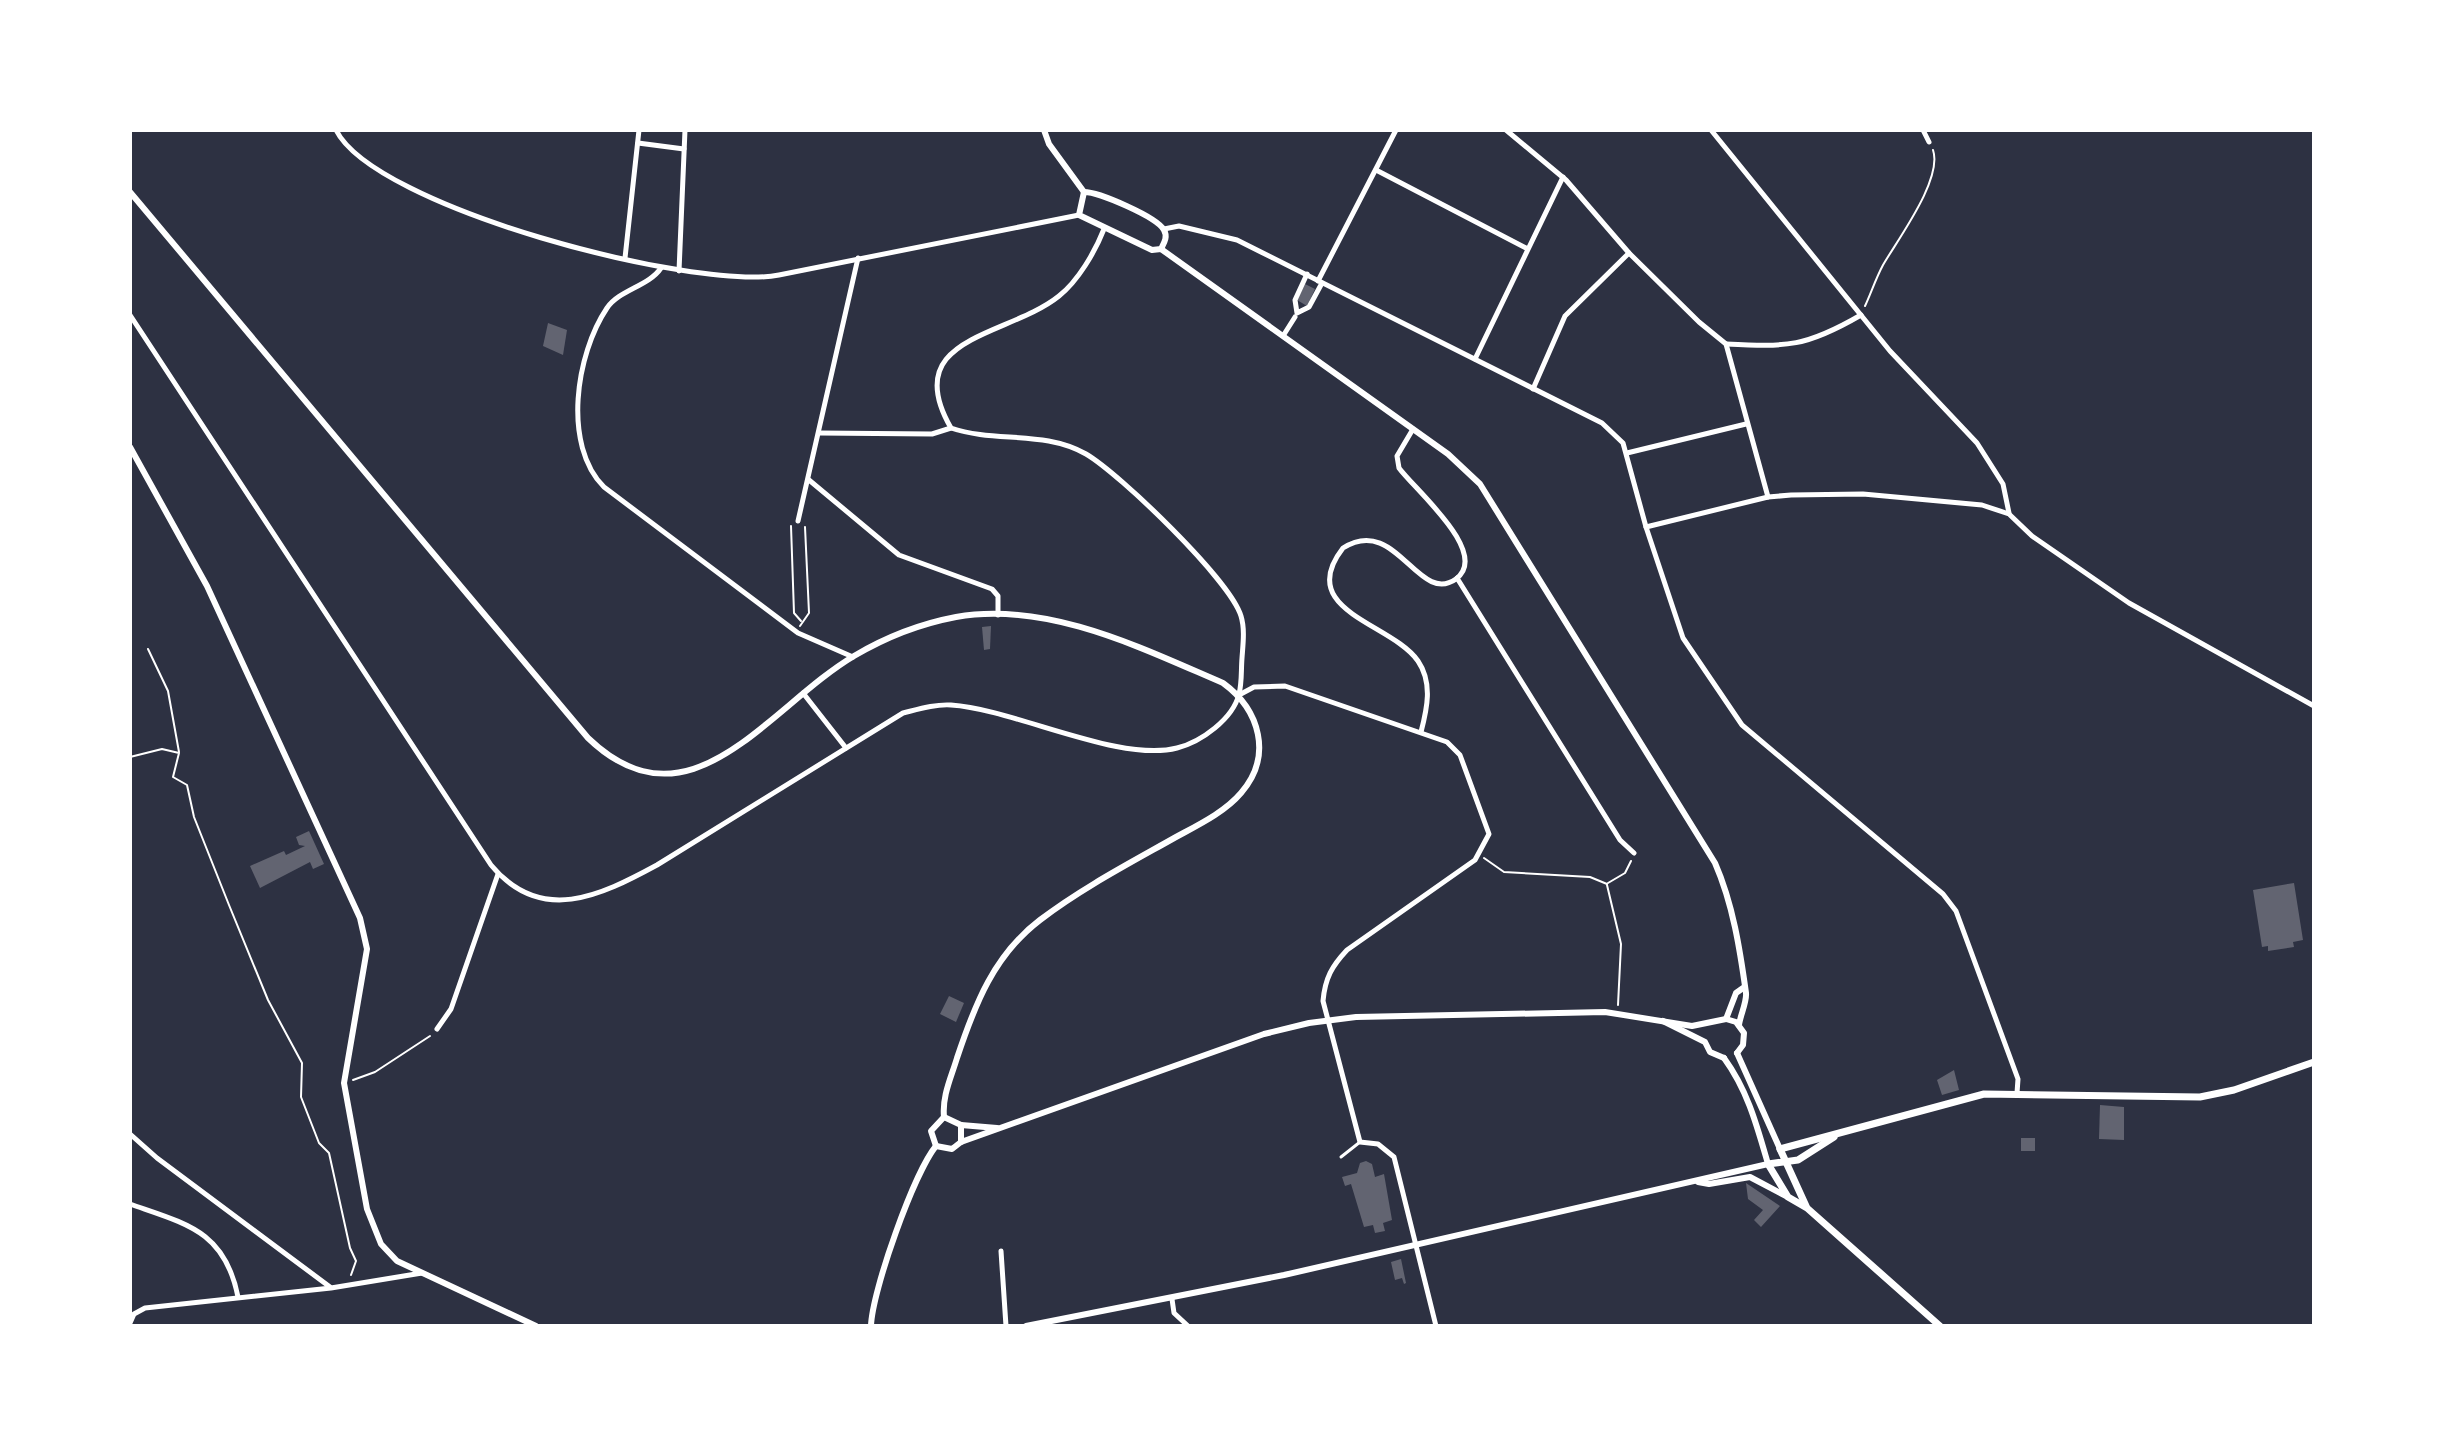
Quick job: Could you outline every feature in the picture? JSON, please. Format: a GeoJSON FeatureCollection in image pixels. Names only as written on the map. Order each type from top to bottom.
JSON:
{"type":"FeatureCollection","features":[{"type":"Feature","properties":{"kind":"main road"},"geometry":{"type":"LineString","coordinates":[[1768,1164],[1780,1149],[1957,1100],[2017,1093],[2200,1097],[2234,1090],[2314,1062]]}},
{"type":"Feature","properties":{"kind":"main road"},"geometry":{"type":"LineString","coordinates":[[1768,1164],[1786,1164],[1804,1158],[1841,1132]]}},
{"type":"Feature","properties":{"kind":"main road"},"geometry":{"type":"LineString","coordinates":[[1780,1149],[1807,1208]]}},
{"type":"Feature","properties":{"kind":"main road"},"geometry":{"type":"LineString","coordinates":[[1768,1164],[1788,1197],[1807,1208],[1940,1326]]}},
{"type":"Feature","properties":{"kind":"street"},"geometry":{"type":"LineString","coordinates":[[336,130],[352,152],[396,182],[474,215],[661,268],[734,279],[763,278],[1079,215],[1152,250],[1161,249],[1413,429],[1457,462],[1480,484],[1707,851],[1732,913],[1746,994],[1739,1025],[1745,1039],[1737,1053],[1724,1058]]}},
{"type":"Feature","properties":{"kind":"street"},"geometry":{"type":"LineString","coordinates":[[625,258],[639,130]]}},
{"type":"Feature","properties":{"kind":"street"},"geometry":{"type":"LineString","coordinates":[[679,271],[685,130]]}},
{"type":"Feature","properties":{"kind":"street"},"geometry":{"type":"LineString","coordinates":[[1044,130],[1049,144],[1084,192],[1102,196],[1154,220],[1164,229],[1166,237],[1161,249]]}},
{"type":"Feature","properties":{"kind":"street"},"geometry":{"type":"LineString","coordinates":[[1307,274],[1295,300],[1297,313],[1309,307],[1396,130]]}},
{"type":"Feature","properties":{"kind":"street"},"geometry":{"type":"LineString","coordinates":[[1506,130],[1563,177],[1629,253],[1699,322],[1726,344],[1768,497]]}},
{"type":"Feature","properties":{"kind":"street"},"geometry":{"type":"LineString","coordinates":[[1711,130],[1861,315],[1921,385],[1977,443],[2003,484],[2009,514]]}},
{"type":"Feature","properties":{"kind":"street"},"geometry":{"type":"LineString","coordinates":[[1923,130],[1929,142]]}},
{"type":"Feature","properties":{"kind":"street"},"geometry":{"type":"LineString","coordinates":[[638,143],[684,149]]}},
{"type":"Feature","properties":{"kind":"street"},"geometry":{"type":"LineString","coordinates":[[1376,170],[1526,248]]}},
{"type":"Feature","properties":{"kind":"street"},"geometry":{"type":"LineString","coordinates":[[1475,359],[1526,248],[1563,177]]}},
{"type":"Feature","properties":{"kind":"street"},"geometry":{"type":"LineString","coordinates":[[130,192],[341,447],[588,738],[608,757],[646,774],[692,772],[709,765],[853,657],[913,626],[959,617],[998,615],[1050,620],[1102,634],[1223,683],[1239,695],[1256,724],[1260,738],[1260,754],[1249,783],[1228,806],[1040,920],[1007,950],[972,1013],[943,1100],[944,1117],[931,1131],[936,1146]]}},
{"type":"Feature","properties":{"kind":"street"},"geometry":{"type":"LineString","coordinates":[[1079,215],[1084,192]]}},
{"type":"Feature","properties":{"kind":"street"},"geometry":{"type":"LineString","coordinates":[[1164,229],[1179,226],[1209,231],[1307,274],[1602,423],[1618,435],[1627,453],[1646,527],[1683,638],[1742,725],[1943,894],[1956,911],[2018,1079],[2017,1093]]}},
{"type":"Feature","properties":{"kind":"street"},"geometry":{"type":"LineString","coordinates":[[951,428],[936,392],[937,374],[946,356],[964,342],[1026,318],[1061,295],[1097,245],[1104,229]]}},
{"type":"Feature","properties":{"kind":"street"},"geometry":{"type":"LineString","coordinates":[[1533,389],[1565,316],[1629,253]]}},
{"type":"Feature","properties":{"kind":"street"},"geometry":{"type":"LineString","coordinates":[[798,521],[858,258]]}},
{"type":"Feature","properties":{"kind":"street"},"geometry":{"type":"LineString","coordinates":[[661,268],[657,274],[608,305],[588,349],[576,418],[586,467],[604,487],[758,605],[798,633],[853,657]]}},
{"type":"Feature","properties":{"kind":"street"},"geometry":{"type":"LineString","coordinates":[[130,315],[498,874],[541,899],[558,903],[630,880],[903,713],[937,705],[964,707],[1119,746],[1157,751],[1177,748],[1206,735],[1224,718],[1239,695],[1254,687],[1285,686],[1447,742],[1460,755],[1489,834],[1480,855],[1347,950],[1331,968],[1324,985],[1323,1001],[1360,1142],[1378,1144],[1394,1157],[1436,1326]]}},
{"type":"Feature","properties":{"kind":"street"},"geometry":{"type":"LineString","coordinates":[[1726,344],[1802,344],[1821,338],[1861,315]]}},
{"type":"Feature","properties":{"kind":"street"},"geometry":{"type":"LineString","coordinates":[[1283,336],[1295,317]]}},
{"type":"Feature","properties":{"kind":"street"},"geometry":{"type":"LineString","coordinates":[[1627,453],[1746,424]]}},
{"type":"Feature","properties":{"kind":"street"},"geometry":{"type":"LineString","coordinates":[[819,433],[932,434],[951,428],[970,435],[1059,442],[1085,453],[1120,478],[1226,588],[1241,615],[1243,640],[1239,695]]}},
{"type":"Feature","properties":{"kind":"street"},"geometry":{"type":"LineString","coordinates":[[1413,429],[1397,456],[1399,468],[1460,538],[1466,554],[1464,567],[1457,578],[1442,585],[1428,581],[1387,545],[1365,539],[1343,548],[1330,572],[1334,596],[1342,609],[1397,642],[1419,662],[1430,698],[1421,732]]}},
{"type":"Feature","properties":{"kind":"street"},"geometry":{"type":"LineString","coordinates":[[130,447],[207,586],[360,918],[367,949],[344,1083],[367,1209],[381,1244],[397,1261],[536,1326]]}},
{"type":"Feature","properties":{"kind":"street"},"geometry":{"type":"LineString","coordinates":[[809,480],[899,555],[992,589],[998,596],[998,615]]}},
{"type":"Feature","properties":{"kind":"street"},"geometry":{"type":"LineString","coordinates":[[1646,527],[1768,497],[1863,494],[1982,505],[2009,514],[2032,536],[2129,603],[2314,706]]}},
{"type":"Feature","properties":{"kind":"street"},"geometry":{"type":"LineString","coordinates":[[1457,578],[1620,840],[1634,853]]}},
{"type":"Feature","properties":{"kind":"street"},"geometry":{"type":"LineString","coordinates":[[803,693],[846,748]]}},
{"type":"Feature","properties":{"kind":"street"},"geometry":{"type":"LineString","coordinates":[[437,1029],[451,1009],[498,874]]}},
{"type":"Feature","properties":{"kind":"street"},"geometry":{"type":"LineString","coordinates":[[1726,1019],[1736,993],[1743,988]]}},
{"type":"Feature","properties":{"kind":"street"},"geometry":{"type":"LineString","coordinates":[[936,1146],[952,1149],[961,1142],[1264,1034],[1329,1020],[1618,1012],[1663,1021],[1710,1024],[1726,1019],[1739,1025]]}},
{"type":"Feature","properties":{"kind":"street"},"geometry":{"type":"LineString","coordinates":[[1026,1326],[1172,1299],[1768,1164],[1754,1111],[1724,1058],[1710,1052],[1705,1042],[1663,1021]]}},
{"type":"Feature","properties":{"kind":"street"},"geometry":{"type":"LineString","coordinates":[[1705,1042],[1710,1024]]}},
{"type":"Feature","properties":{"kind":"street"},"geometry":{"type":"LineString","coordinates":[[1737,1053],[1780,1149]]}},
{"type":"Feature","properties":{"kind":"street"},"geometry":{"type":"LineString","coordinates":[[944,1117],[961,1125],[1001,1128]]}},
{"type":"Feature","properties":{"kind":"street"},"geometry":{"type":"LineString","coordinates":[[961,1125],[961,1142]]}},
{"type":"Feature","properties":{"kind":"street"},"geometry":{"type":"LineString","coordinates":[[130,1134],[157,1158],[331,1288]]}},
{"type":"Feature","properties":{"kind":"street"},"geometry":{"type":"LineString","coordinates":[[871,1326],[910,1198],[936,1146]]}},
{"type":"Feature","properties":{"kind":"street"},"geometry":{"type":"LineString","coordinates":[[1698,1182],[1709,1184],[1750,1177],[1788,1197]]}},
{"type":"Feature","properties":{"kind":"street"},"geometry":{"type":"LineString","coordinates":[[130,1204],[207,1236],[229,1262],[238,1297]]}},
{"type":"Feature","properties":{"kind":"street"},"geometry":{"type":"LineString","coordinates":[[1001,1251],[1006,1326]]}},
{"type":"Feature","properties":{"kind":"street"},"geometry":{"type":"LineString","coordinates":[[130,1323],[134,1314],[145,1308],[331,1288],[422,1273]]}},
{"type":"Feature","properties":{"kind":"street"},"geometry":{"type":"LineString","coordinates":[[1172,1299],[1174,1313],[1188,1326]]}},
{"type":"Feature","properties":{"kind":"lane"},"geometry":{"type":"LineString","coordinates":[[1341,1157],[1360,1142]]}},
{"type":"Feature","properties":{"kind":"path"},"geometry":{"type":"LineString","coordinates":[[1861,315],[1936,165],[1929,142]]}},
{"type":"Feature","properties":{"kind":"path"},"geometry":{"type":"LineString","coordinates":[[798,521],[805,526],[809,613],[801,621],[794,613],[790,553],[790,527],[798,521]]}},
{"type":"Feature","properties":{"kind":"path"},"geometry":{"type":"LineString","coordinates":[[148,649],[168,691],[179,753],[173,777],[187,785],[194,817],[268,1000],[302,1063],[301,1097],[319,1143],[329,1153],[350,1248],[356,1261],[353,1275]]}},
{"type":"Feature","properties":{"kind":"path"},"geometry":{"type":"LineString","coordinates":[[130,757],[162,749],[179,753]]}},
{"type":"Feature","properties":{"kind":"path"},"geometry":{"type":"LineString","coordinates":[[1607,884],[1625,873],[1634,853]]}},
{"type":"Feature","properties":{"kind":"path"},"geometry":{"type":"LineString","coordinates":[[1480,855],[1504,872],[1590,877],[1607,884]]}},
{"type":"Feature","properties":{"kind":"path"},"geometry":{"type":"LineString","coordinates":[[1607,884],[1621,944],[1618,1012]]}},
{"type":"Feature","properties":{"kind":"path"},"geometry":{"type":"LineString","coordinates":[[344,1083],[375,1072],[437,1029]]}},
{"type":"Feature","properties":{"kind":"building"},"geometry":{"type":"Polygon","coordinates":[[[1305,284],[1315,289],[1307,306],[1297,300],[1305,284]]]}},
{"type":"Feature","properties":{"kind":"building"},"geometry":{"type":"Polygon","coordinates":[[[548,323],[567,330],[563,355],[543,346],[548,323]]]}},
{"type":"Feature","properties":{"kind":"building"},"geometry":{"type":"Polygon","coordinates":[[[991,626],[990,649],[984,650],[982,627],[991,626]]]}},
{"type":"Feature","properties":{"kind":"building"},"geometry":{"type":"Polygon","coordinates":[[[309,831],[324,864],[313,869],[310,862],[260,888],[250,866],[284,851],[286,855],[305,846],[299,845],[296,837],[309,831]]]}},
{"type":"Feature","properties":{"kind":"building"},"geometry":{"type":"Polygon","coordinates":[[[2294,883],[2303,940],[2293,942],[2294,947],[2268,951],[2268,946],[2262,947],[2253,890],[2294,883]]]}},
{"type":"Feature","properties":{"kind":"building"},"geometry":{"type":"Polygon","coordinates":[[[949,996],[964,1003],[956,1022],[940,1014],[949,996]]]}},
{"type":"Feature","properties":{"kind":"building"},"geometry":{"type":"Polygon","coordinates":[[[1954,1070],[1959,1090],[1942,1095],[1937,1080],[1954,1070]]]}},
{"type":"Feature","properties":{"kind":"building"},"geometry":{"type":"Polygon","coordinates":[[[2100,1105],[2124,1107],[2124,1140],[2099,1139],[2100,1105]]]}},
{"type":"Feature","properties":{"kind":"building"},"geometry":{"type":"Polygon","coordinates":[[[2021,1138],[2035,1138],[2035,1151],[2021,1151],[2021,1138]]]}},
{"type":"Feature","properties":{"kind":"building"},"geometry":{"type":"Polygon","coordinates":[[[1366,1161],[1372,1164],[1375,1177],[1384,1174],[1392,1220],[1383,1223],[1385,1231],[1375,1233],[1373,1225],[1364,1227],[1351,1184],[1345,1186],[1342,1177],[1357,1173],[1360,1163],[1366,1161]]]}},
{"type":"Feature","properties":{"kind":"building"},"geometry":{"type":"Polygon","coordinates":[[[1746,1183],[1780,1206],[1761,1227],[1754,1220],[1763,1210],[1748,1199],[1746,1183]]]}},
{"type":"Feature","properties":{"kind":"building"},"geometry":{"type":"Polygon","coordinates":[[[1401,1259],[1404,1284],[1402,1278],[1395,1280],[1391,1262],[1401,1259]]]}}]}
